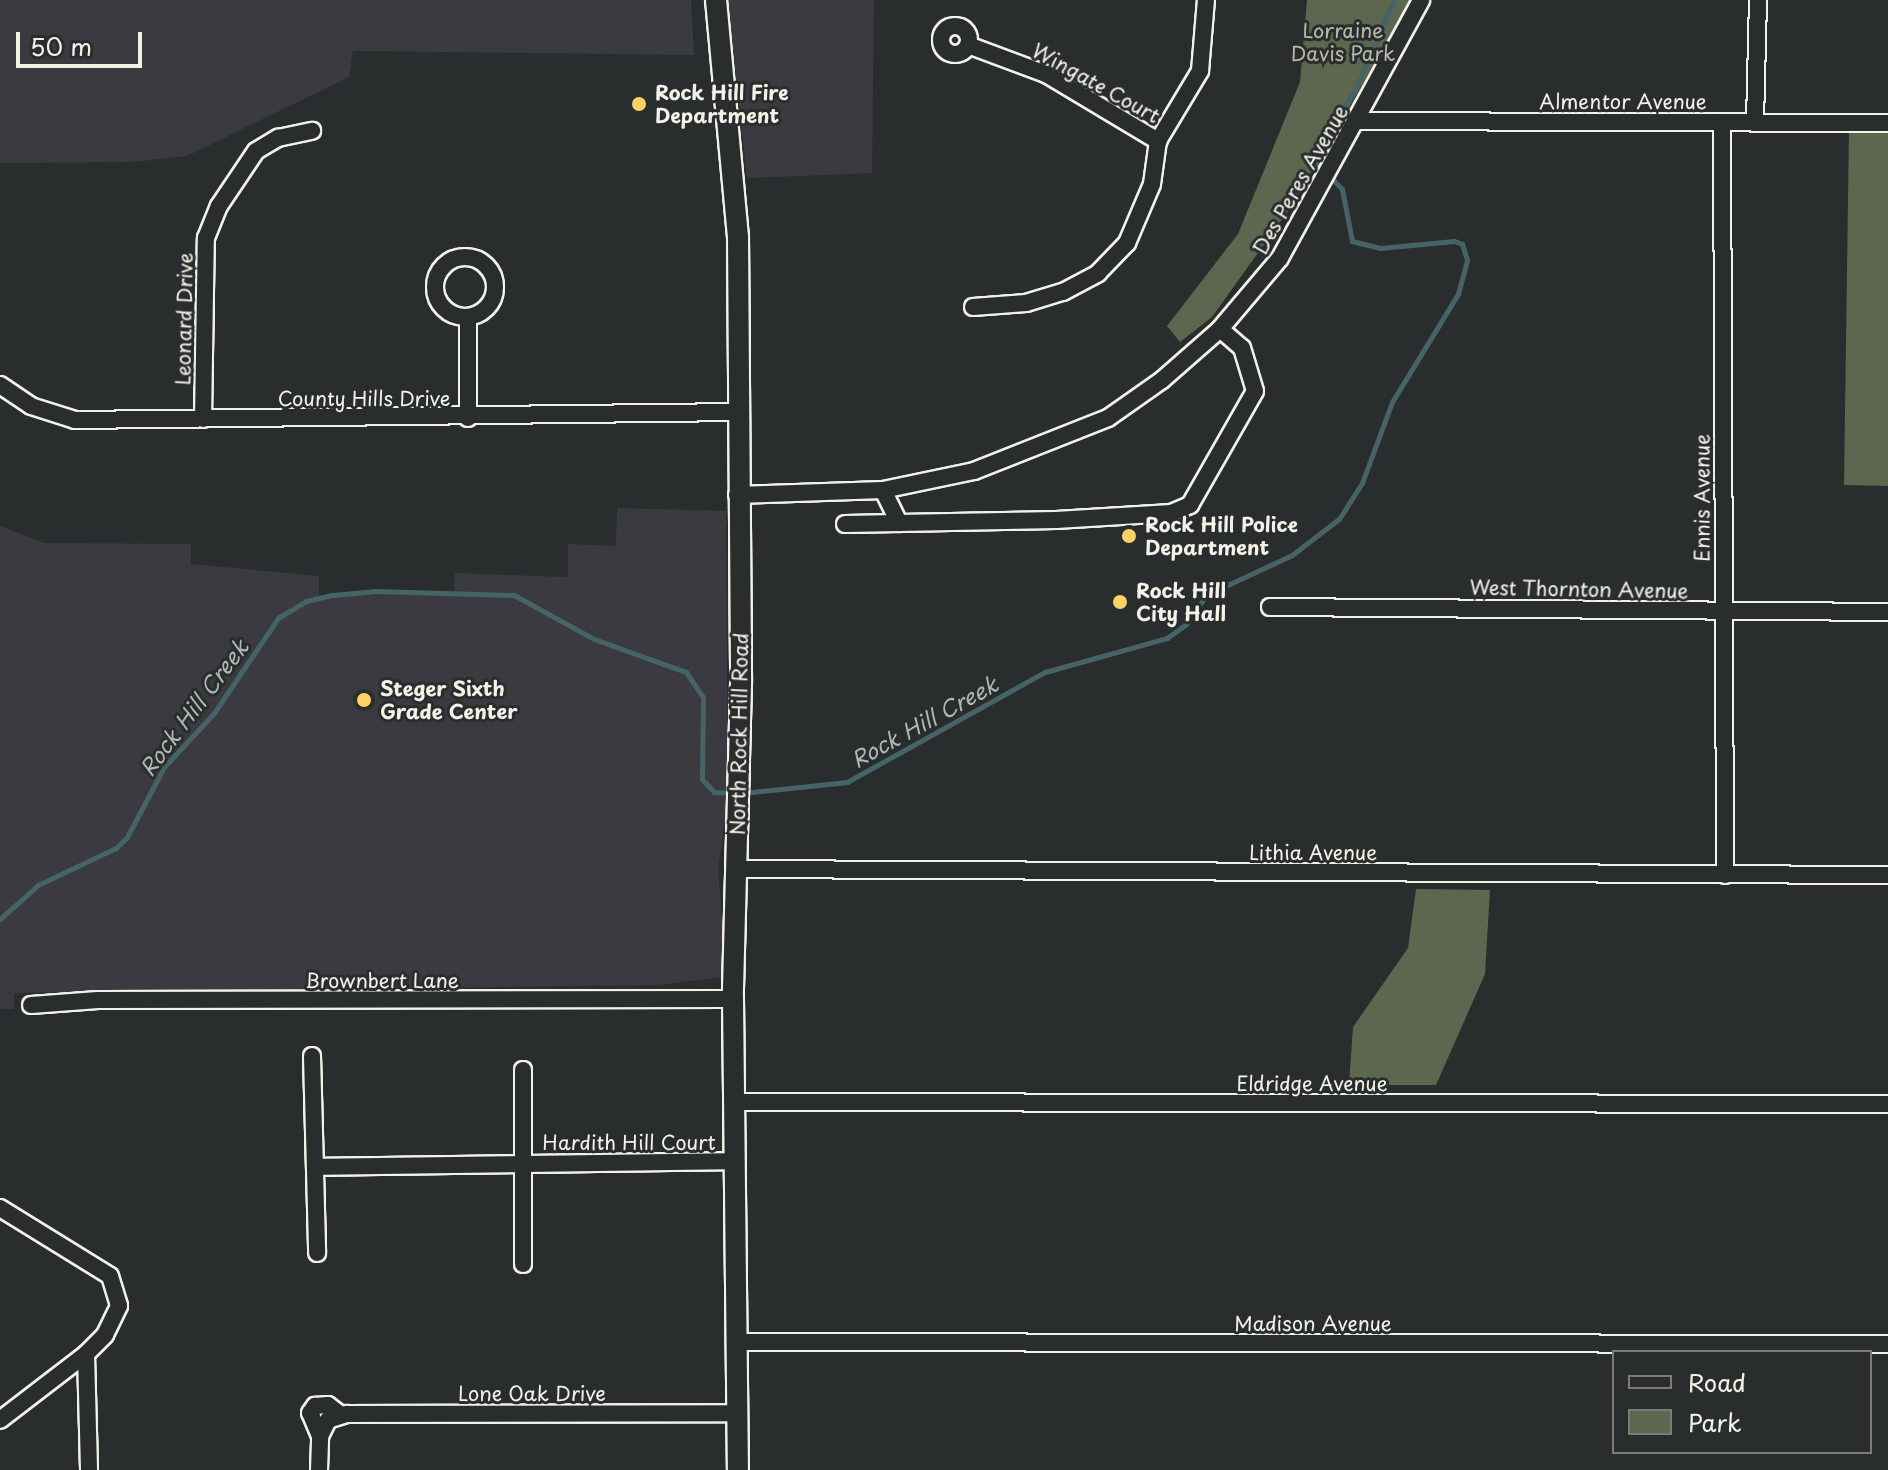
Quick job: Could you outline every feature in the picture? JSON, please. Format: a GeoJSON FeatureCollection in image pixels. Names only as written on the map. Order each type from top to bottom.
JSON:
{"type":"FeatureCollection","features":[{"type":"Feature","properties":{"kind":"street","name":"North Rock Hill Road"},"geometry":{"type":"LineString","coordinates":[[716,0],[735,174],[739,772],[733,999],[738,1470]]}},
{"type":"Feature","properties":{"kind":"street"},"geometry":{"type":"LineString","coordinates":[[973,307],[1026,303],[1098,273],[1127,243],[1152,184],[1158,141],[1200,71],[1206,0]]}},
{"type":"Feature","properties":{"kind":"street","name":"Des Peres Avenue"},"geometry":{"type":"LineString","coordinates":[[737,495],[883,490],[974,471],[1108,418],[1220,329],[1280,258],[1329,175],[1421,0]]}},
{"type":"Feature","properties":{"kind":"street"},"geometry":{"type":"LineString","coordinates":[[1755,122],[1758,0]]}},
{"type":"Feature","properties":{"kind":"street","name":"Wingate Court"},"geometry":{"type":"LineString","coordinates":[[968,45],[1046,74],[1158,141]]}},
{"type":"Feature","properties":{"kind":"street","name":"Almentor Avenue"},"geometry":{"type":"LineString","coordinates":[[1358,121],[1888,123]]}},
{"type":"Feature","properties":{"kind":"street","name":"Ennis Avenue"},"geometry":{"type":"LineString","coordinates":[[1722,122],[1725,875]]}},
{"type":"Feature","properties":{"kind":"street","name":"Leonard Drive"},"geometry":{"type":"LineString","coordinates":[[203,419],[206,238],[219,206],[256,151],[278,138],[312,131]]}},
{"type":"Feature","properties":{"kind":"street"},"geometry":{"type":"LineString","coordinates":[[468,317],[468,418]]}},
{"type":"Feature","properties":{"kind":"street"},"geometry":{"type":"LineString","coordinates":[[845,524],[1056,520],[1171,513],[1190,505],[1255,391],[1242,348],[1220,329]]}},
{"type":"Feature","properties":{"kind":"street","name":"County Hills Drive"},"geometry":{"type":"LineString","coordinates":[[0,385],[31,406],[75,420],[468,418],[737,412]]}},
{"type":"Feature","properties":{"kind":"street"},"geometry":{"type":"LineString","coordinates":[[883,490],[899,523]]}},
{"type":"Feature","properties":{"kind":"street","name":"West Thornton Avenue"},"geometry":{"type":"LineString","coordinates":[[1270,607],[1888,612]]}},
{"type":"Feature","properties":{"kind":"street","name":"Lithia Avenue"},"geometry":{"type":"LineString","coordinates":[[737,869],[1888,875]]}},
{"type":"Feature","properties":{"kind":"street","name":"Brownbert Lane"},"geometry":{"type":"LineString","coordinates":[[31,1005],[98,1000],[733,999]]}},
{"type":"Feature","properties":{"kind":"street"},"geometry":{"type":"LineString","coordinates":[[312,1056],[317,1253]]}},
{"type":"Feature","properties":{"kind":"street","name":"Hardith Hill Court"},"geometry":{"type":"LineString","coordinates":[[523,1070],[523,1264]]}},
{"type":"Feature","properties":{"kind":"street","name":"Eldridge Avenue"},"geometry":{"type":"LineString","coordinates":[[736,1102],[1888,1104]]}},
{"type":"Feature","properties":{"kind":"street","name":"Hardith Hill Court"},"geometry":{"type":"LineString","coordinates":[[315,1167],[736,1161]]}},
{"type":"Feature","properties":{"kind":"street"},"geometry":{"type":"LineString","coordinates":[[0,1208],[110,1276],[119,1306],[105,1335],[86,1354],[0,1420]]}},
{"type":"Feature","properties":{"kind":"street","name":"Madison Avenue"},"geometry":{"type":"LineString","coordinates":[[738,1342],[1888,1344]]}},
{"type":"Feature","properties":{"kind":"street"},"geometry":{"type":"LineString","coordinates":[[86,1354],[89,1470]]}},
{"type":"Feature","properties":{"kind":"street","name":"Lone Oak Drive"},"geometry":{"type":"LineString","coordinates":[[319,1470],[320,1436],[334,1417],[737,1413]]}},
{"type":"Feature","properties":{"kind":"shaded area"},"geometry":{"type":"Polygon","coordinates":[[[0,0],[691,0],[694,55],[353,51],[349,77],[187,156],[133,162],[0,163],[0,0]]]}},
{"type":"Feature","properties":{"kind":"shaded area"},"geometry":{"type":"Polygon","coordinates":[[[728,0],[874,0],[872,173],[747,178],[728,0]]]}},
{"type":"Feature","properties":{"kind":"shaded area","name":"Steger Sixth Grade Center"},"geometry":{"type":"Polygon","coordinates":[[[617,508],[726,511],[728,802],[718,870],[726,962],[721,977],[659,985],[14,993],[14,1009],[0,1009],[0,526],[44,543],[191,544],[191,564],[319,576],[319,598],[396,591],[454,594],[455,573],[568,577],[568,544],[616,546],[617,508]]]}},
{"type":"Feature","properties":{"kind":"green space","name":"Lorraine Davis Park"},"geometry":{"type":"Polygon","coordinates":[[[1307,0],[1411,0],[1293,204],[1212,317],[1180,342],[1167,326],[1238,234],[1300,82],[1307,0]]]}},
{"type":"Feature","properties":{"kind":"green space"},"geometry":{"type":"Polygon","coordinates":[[[1849,130],[1888,130],[1888,486],[1844,485],[1849,130]]]}},
{"type":"Feature","properties":{"kind":"green space"},"geometry":{"type":"Polygon","coordinates":[[[1416,889],[1490,890],[1485,974],[1436,1085],[1349,1085],[1353,1027],[1408,948],[1416,889]]]}},
{"type":"Feature","properties":{"kind":"waterway","name":"Rock Hill Creek"},"geometry":{"type":"LineString","coordinates":[[743,793],[847,782],[1045,672],[1167,638],[1186,624],[1206,595],[1292,555],[1339,519],[1362,483],[1392,402],[1458,294],[1467,260],[1462,244],[1454,241],[1380,248],[1352,241],[1342,189],[1312,158],[1354,91],[1394,0]]}},
{"type":"Feature","properties":{"kind":"waterway","name":"Rock Hill Creek"},"geometry":{"type":"LineString","coordinates":[[0,919],[38,885],[116,848],[127,837],[164,767],[214,713],[278,618],[306,601],[333,595],[376,591],[514,595],[594,639],[686,672],[703,697],[702,779],[714,792],[733,793]]}},
{"type":"Feature","properties":{"kind":"place","name":"Rock Hill Fire Department"},"geometry":{"type":"Point","coordinates":[639,104]}},
{"type":"Feature","properties":{"kind":"place","name":"Rock Hill Police Department"},"geometry":{"type":"Point","coordinates":[1129,536]}},
{"type":"Feature","properties":{"kind":"place","name":"Rock Hill City Hall"},"geometry":{"type":"Point","coordinates":[1120,602]}},
{"type":"Feature","properties":{"kind":"place","name":"Steger Sixth Grade Center"},"geometry":{"type":"Point","coordinates":[364,700]}}]}
